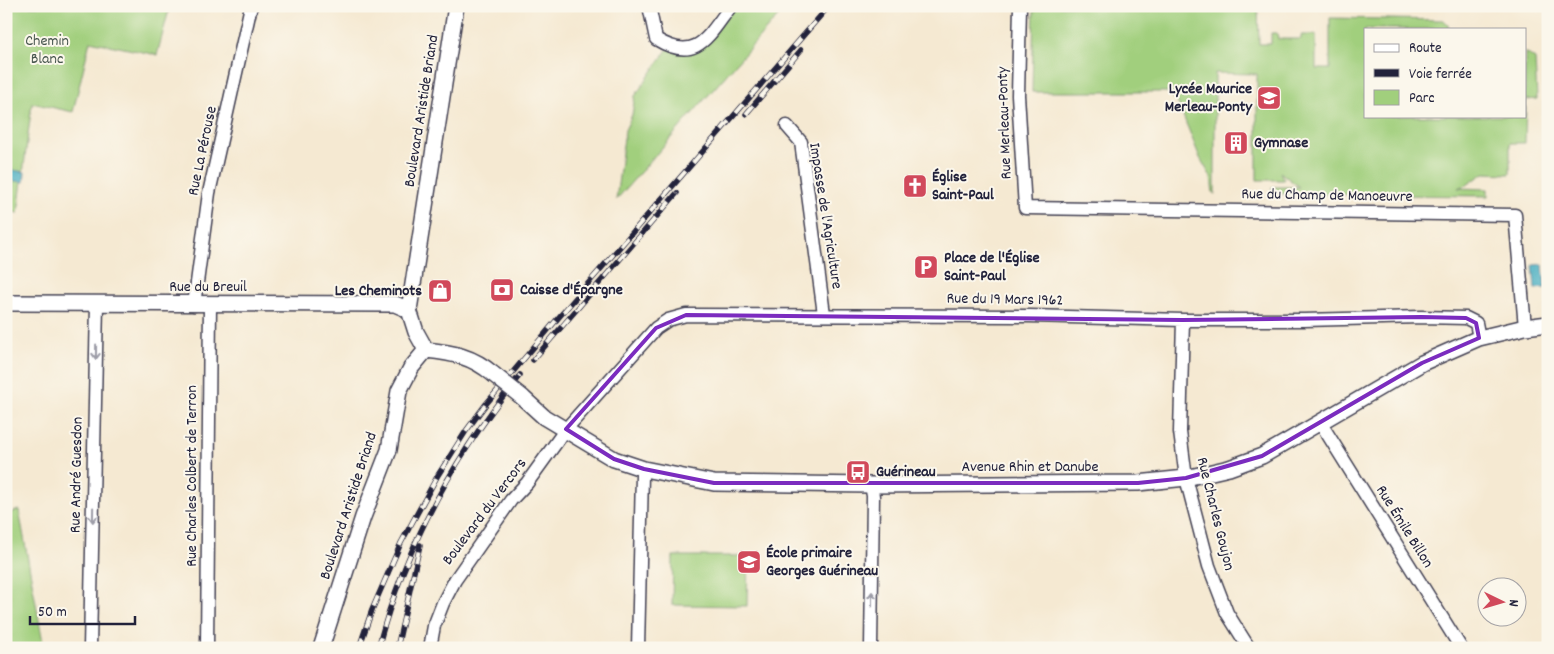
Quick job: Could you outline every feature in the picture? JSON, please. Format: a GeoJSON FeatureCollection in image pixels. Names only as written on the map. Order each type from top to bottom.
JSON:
{"type":"FeatureCollection","features":[{"type":"Feature","properties":{"kind":"street","name":"Rue La Pérouse"},"geometry":{"type":"LineString","coordinates":[[202,304],[209,193],[251,6]]}},
{"type":"Feature","properties":{"kind":"street","name":"Boulevard Aristide Briand"},"geometry":{"type":"LineString","coordinates":[[409,310],[456,6]]}},
{"type":"Feature","properties":{"kind":"street"},"geometry":{"type":"LineString","coordinates":[[649,6],[656,39],[669,47],[690,49],[703,42],[731,6]]}},
{"type":"Feature","properties":{"kind":"street","name":"Rue Merleau-Ponty"},"geometry":{"type":"LineString","coordinates":[[1020,6],[1018,95],[1025,208]]}},
{"type":"Feature","properties":{"kind":"street","name":"Impasse de l'Agriculture"},"geometry":{"type":"LineString","coordinates":[[787,126],[801,142],[824,314]]}},
{"type":"Feature","properties":{"kind":"street","name":"Rue du Champ de Manoeuvre"},"geometry":{"type":"LineString","coordinates":[[1025,208],[1515,215],[1525,327]]}},
{"type":"Feature","properties":{"kind":"street","name":"Rue du Breuil"},"geometry":{"type":"LineString","coordinates":[[6,303],[395,304],[409,310]]}},
{"type":"Feature","properties":{"kind":"street","name":"Rue André Guesdon"},"geometry":{"type":"LineString","coordinates":[[90,648],[97,304]]}},
{"type":"Feature","properties":{"kind":"street","name":"Rue Charles Colbert de Terron"},"geometry":{"type":"LineString","coordinates":[[202,304],[207,648]]}},
{"type":"Feature","properties":{"kind":"street"},"geometry":{"type":"LineString","coordinates":[[409,310],[416,332],[426,350]]}},
{"type":"Feature","properties":{"kind":"street","name":"Rue du 19 Mars 1962"},"geometry":{"type":"LineString","coordinates":[[566,429],[656,328],[668,320],[686,315],[1030,316],[1183,320],[1466,318],[1476,323],[1479,338]]}},
{"type":"Feature","properties":{"kind":"street","name":"Rue Charles Goujon"},"geometry":{"type":"LineString","coordinates":[[1183,320],[1180,432],[1186,478],[1209,566],[1227,613],[1248,648]]}},
{"type":"Feature","properties":{"kind":"street","name":"Avenue Rhin et Danube"},"geometry":{"type":"LineString","coordinates":[[426,350],[473,359],[522,396],[544,417],[614,459],[644,469],[714,483],[871,485],[1138,483],[1186,478],[1229,468],[1262,456],[1422,363],[1479,338],[1525,327],[1548,324]]}},
{"type":"Feature","properties":{"kind":"street","name":"Boulevard Aristide Briand"},"geometry":{"type":"LineString","coordinates":[[321,648],[363,517],[389,450],[399,391],[411,368],[426,350]]}},
{"type":"Feature","properties":{"kind":"street","name":"Rue Émile Billon"},"geometry":{"type":"LineString","coordinates":[[1320,422],[1461,648]]}},
{"type":"Feature","properties":{"kind":"street","name":"Boulevard du Vercors"},"geometry":{"type":"LineString","coordinates":[[430,648],[434,626],[455,580],[511,500],[527,483],[566,429]]}},
{"type":"Feature","properties":{"kind":"street"},"geometry":{"type":"LineString","coordinates":[[638,648],[642,475],[644,469]]}},
{"type":"Feature","properties":{"kind":"street"},"geometry":{"type":"LineString","coordinates":[[871,485],[871,648]]}},
{"type":"Feature","properties":{"kind":"highlighted area"},"geometry":{"type":"Polygon","coordinates":[[[686,315],[1183,320],[1466,318],[1476,323],[1479,338],[1422,363],[1262,456],[1186,478],[1138,483],[714,483],[644,469],[614,459],[566,429],[656,328],[686,315]]]}},
{"type":"Feature","properties":{"kind":"green space","name":"Chemin Blanc"},"geometry":{"type":"Polygon","coordinates":[[[6,6],[170,6],[157,55],[90,41],[73,112],[32,103],[18,213],[6,211],[6,6]]]}},
{"type":"Feature","properties":{"kind":"green space"},"geometry":{"type":"Polygon","coordinates":[[[731,6],[787,6],[616,200],[625,130],[632,115],[635,96],[669,47],[690,49],[731,6]]]}},
{"type":"Feature","properties":{"kind":"green space","name":"Lycée Maurice Merleau-Ponty"},"geometry":{"type":"Polygon","coordinates":[[[1034,6],[1258,6],[1259,44],[1271,44],[1271,33],[1277,33],[1278,39],[1301,39],[1301,35],[1316,35],[1316,69],[1330,69],[1330,18],[1443,20],[1447,23],[1449,28],[1364,28],[1364,118],[1526,118],[1525,143],[1510,143],[1510,174],[1484,173],[1467,185],[1458,188],[1488,189],[1488,196],[1272,194],[1272,187],[1299,187],[1280,172],[1284,180],[1257,180],[1257,74],[1215,73],[1215,194],[1213,193],[1211,177],[1200,158],[1178,103],[1167,92],[1032,92],[1034,6]]]}},
{"type":"Feature","properties":{"kind":"green space","name":"Lycée Maurice Merleau-Ponty"},"geometry":{"type":"Polygon","coordinates":[[[1526,53],[1535,59],[1537,99],[1526,100],[1526,53]]]}},
{"type":"Feature","properties":{"kind":"green space"},"geometry":{"type":"Polygon","coordinates":[[[19,510],[44,648],[6,648],[6,514],[19,510]]]}},
{"type":"Feature","properties":{"kind":"green space"},"geometry":{"type":"Polygon","coordinates":[[[673,556],[748,556],[747,606],[672,605],[673,556]]]}},
{"type":"Feature","properties":{"kind":"water"},"geometry":{"type":"Polygon","coordinates":[[[6,169],[25,172],[24,182],[6,180],[6,169]]]}},
{"type":"Feature","properties":{"kind":"water"},"geometry":{"type":"Polygon","coordinates":[[[1543,264],[1545,288],[1535,289],[1533,265],[1543,264]]]}},
{"type":"Feature","properties":{"kind":"railway"},"geometry":{"type":"LineString","coordinates":[[359,648],[372,610],[401,543],[438,475],[466,431],[486,404],[559,317],[829,6]]}},
{"type":"Feature","properties":{"kind":"railway"},"geometry":{"type":"LineString","coordinates":[[746,114],[801,50]]}},
{"type":"Feature","properties":{"kind":"railway"},"geometry":{"type":"LineString","coordinates":[[533,360],[677,193]]}},
{"type":"Feature","properties":{"kind":"railway"},"geometry":{"type":"LineString","coordinates":[[378,648],[402,574],[434,504],[474,438],[520,375]]}},
{"type":"Feature","properties":{"kind":"railway"},"geometry":{"type":"LineString","coordinates":[[397,648],[420,545]]}},
{"type":"Feature","properties":{"kind":"place","name":"Lycée Maurice Merleau-Ponty"},"geometry":{"type":"Point","coordinates":[1269,98]}},
{"type":"Feature","properties":{"kind":"place","name":"Gymnase"},"geometry":{"type":"Point","coordinates":[1236,143]}},
{"type":"Feature","properties":{"kind":"place","name":"Église Saint-Paul"},"geometry":{"type":"Point","coordinates":[915,186]}},
{"type":"Feature","properties":{"kind":"place","name":"Place de l'Église Saint-Paul"},"geometry":{"type":"Point","coordinates":[926,267]}},
{"type":"Feature","properties":{"kind":"place","name":"Caisse d'Épargne"},"geometry":{"type":"Point","coordinates":[502,290]}},
{"type":"Feature","properties":{"kind":"place","name":"Les Cheminots"},"geometry":{"type":"Point","coordinates":[440,291]}},
{"type":"Feature","properties":{"kind":"place","name":"Guérineau"},"geometry":{"type":"Point","coordinates":[858,472]}},
{"type":"Feature","properties":{"kind":"place","name":"École primaire Georges Guérineau"},"geometry":{"type":"Point","coordinates":[749,562]}}]}
